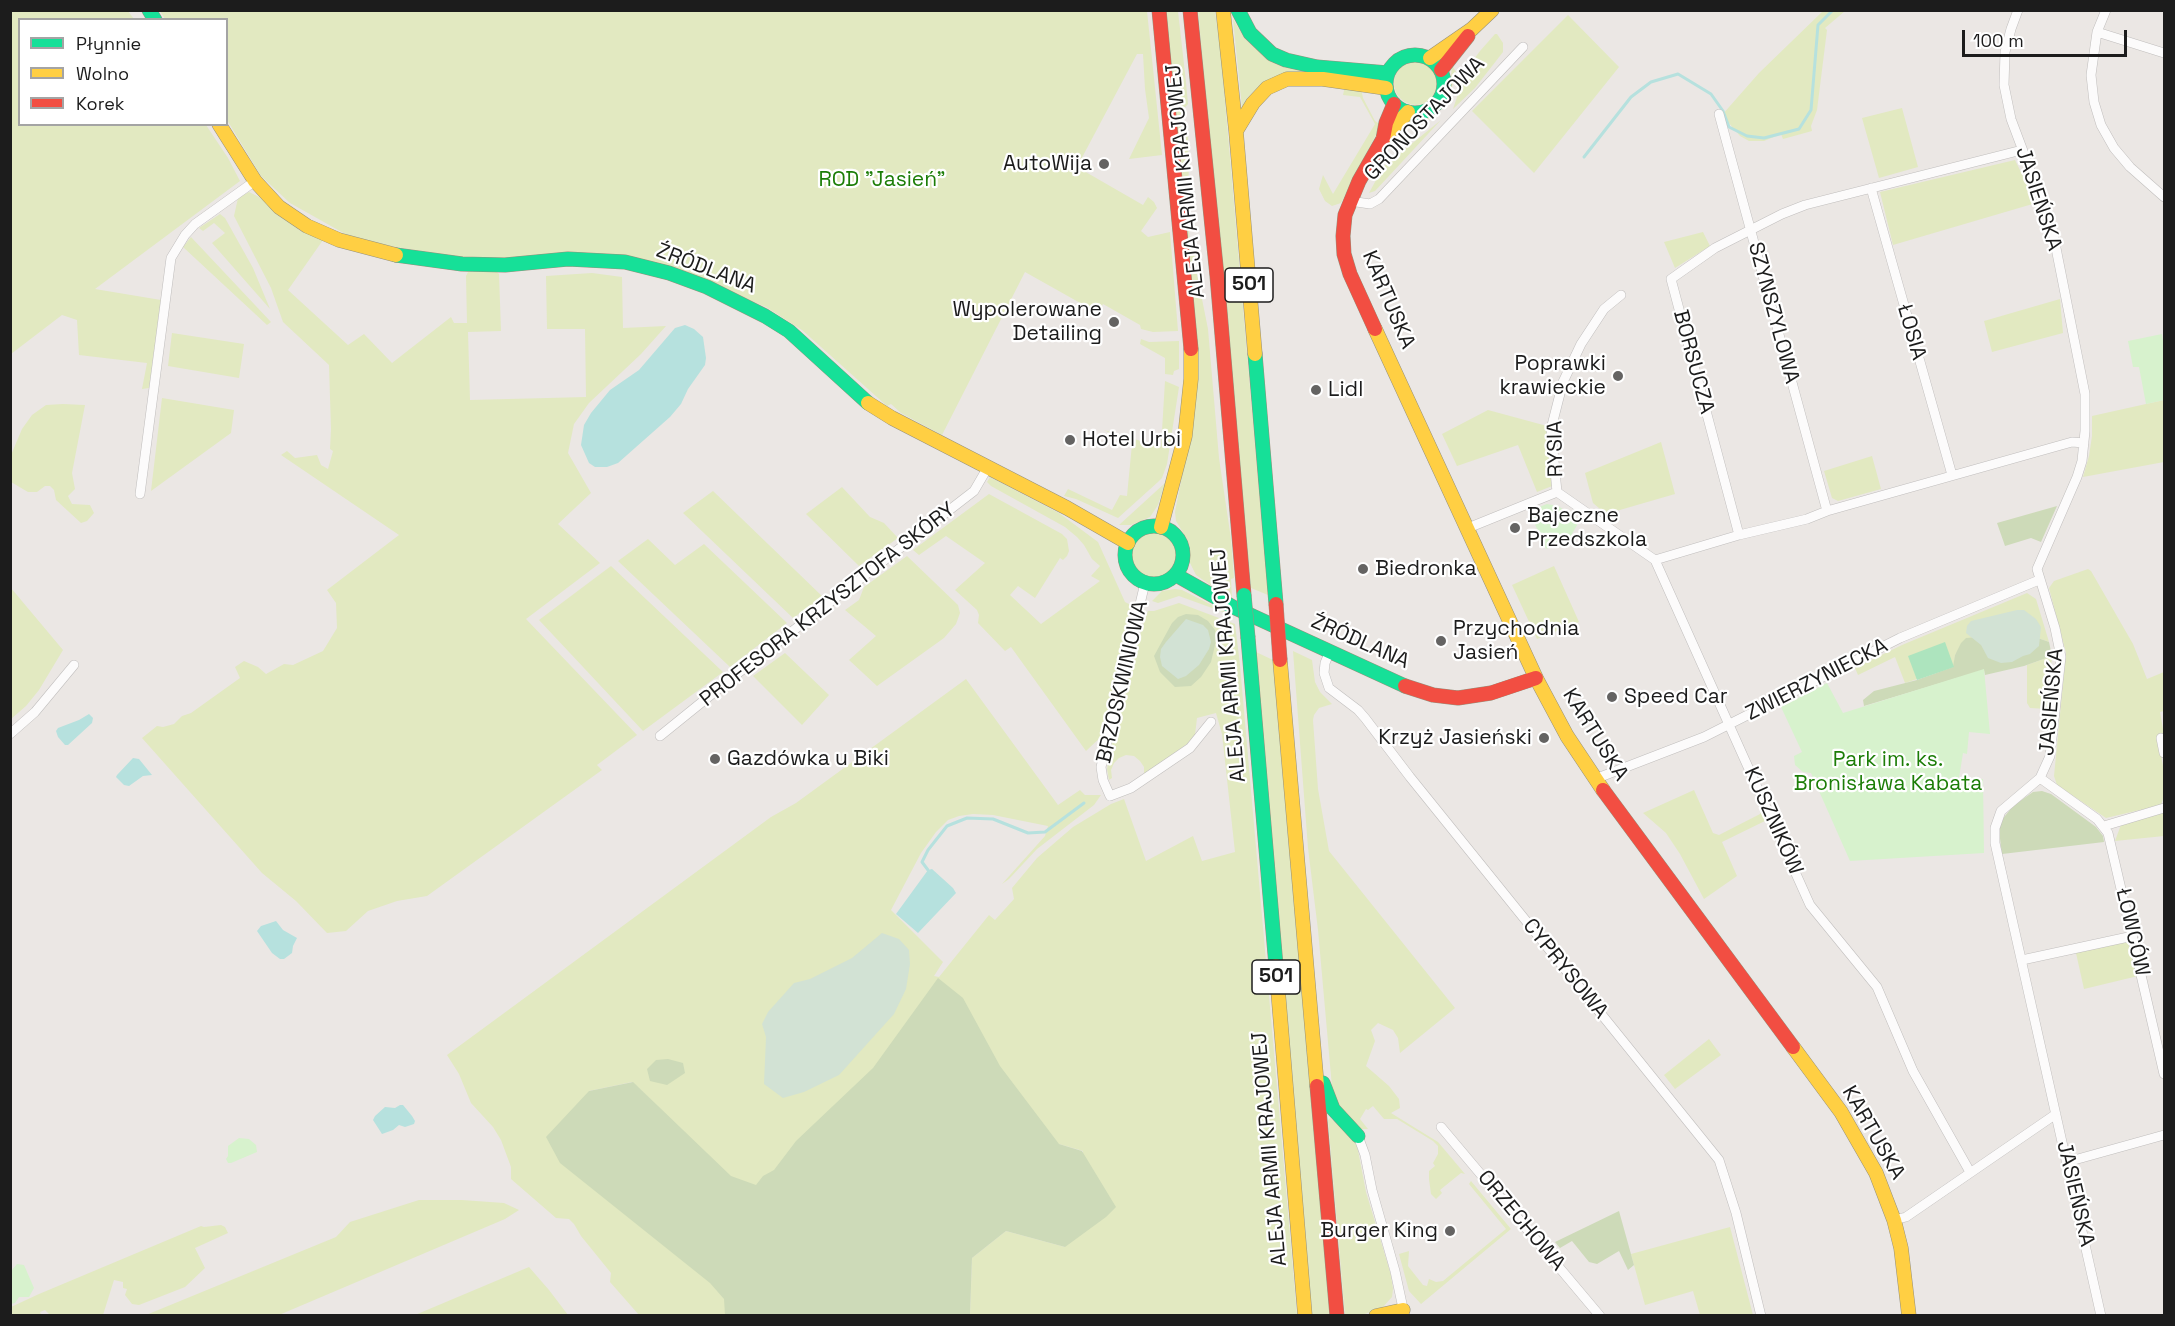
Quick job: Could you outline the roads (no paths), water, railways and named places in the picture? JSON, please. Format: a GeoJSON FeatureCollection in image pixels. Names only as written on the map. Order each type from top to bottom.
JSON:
{"type":"FeatureCollection","features":[{"type":"Feature","properties":{"kind":"street"},"geometry":{"type":"LineString","coordinates":[[1159,10],[1191,335],[1191,379],[1186,426],[1161,527]]}},
{"type":"Feature","properties":{"kind":"street","name":"ALEJA ARMII KRAJOWEJ"},"geometry":{"type":"LineString","coordinates":[[1190,10],[1213,233],[1305,1316]]}},
{"type":"Feature","properties":{"kind":"street","name":"501"},"geometry":{"type":"LineString","coordinates":[[1223,10],[1236,131],[1337,1316]]}},
{"type":"Feature","properties":{"kind":"street"},"geometry":{"type":"LineString","coordinates":[[1238,10],[1250,33],[1272,54],[1286,60],[1317,67],[1388,73]]}},
{"type":"Feature","properties":{"kind":"street","name":"GRONOSTAJOWA"},"geometry":{"type":"LineString","coordinates":[[1430,58],[1472,29],[1492,10]]}},
{"type":"Feature","properties":{"kind":"street","name":"JASIEŃSKA"},"geometry":{"type":"LineString","coordinates":[[2018,10],[2005,52],[2004,85],[2011,119],[2042,198],[2054,237],[2085,394],[2084,443],[2077,477],[2037,569],[2055,627],[2061,657],[2050,756],[2040,778],[2001,811],[1995,828],[1995,843],[2101,1316]]}},
{"type":"Feature","properties":{"kind":"street"},"geometry":{"type":"LineString","coordinates":[[2106,10],[2097,32],[2091,75],[2094,102],[2101,124],[2114,148],[2130,167],[2164,197]]}},
{"type":"Feature","properties":{"kind":"street","name":"GRONOSTAJOWA"},"geometry":{"type":"LineString","coordinates":[[1441,70],[1472,29]]}},
{"type":"Feature","properties":{"kind":"street"},"geometry":{"type":"LineString","coordinates":[[2097,32],[2164,53]]}},
{"type":"Feature","properties":{"kind":"street","name":"GRONOSTAJOWA"},"geometry":{"type":"LineString","coordinates":[[1350,201],[1370,204],[1379,199],[1523,47]]}},
{"type":"Feature","properties":{"kind":"street"},"geometry":{"type":"LineString","coordinates":[[1415,54],[1430,58],[1441,70],[1444,86],[1438,102],[1425,112],[1408,112],[1394,104],[1386,88],[1388,73],[1395,62],[1415,54]]}},
{"type":"Feature","properties":{"kind":"street"},"geometry":{"type":"LineString","coordinates":[[1236,131],[1253,103],[1267,88],[1287,79],[1323,79],[1386,88]]}},
{"type":"Feature","properties":{"kind":"street","name":"KARTUSKA"},"geometry":{"type":"LineString","coordinates":[[1383,139],[1386,123],[1394,104]]}},
{"type":"Feature","properties":{"kind":"street","name":"KARTUSKA"},"geometry":{"type":"LineString","coordinates":[[1408,112],[1383,139],[1350,201],[1345,215],[1343,236],[1344,254],[1350,274],[1536,678],[1566,736],[1595,780],[1840,1112],[1876,1173],[1894,1220],[1901,1248],[1908,1316]]}},
{"type":"Feature","properties":{"kind":"street","name":"SZYNSZYLOWA"},"geometry":{"type":"LineString","coordinates":[[1719,114],[1827,511]]}},
{"type":"Feature","properties":{"kind":"street","name":"ŹRÓDLANA"},"geometry":{"type":"LineString","coordinates":[[220,126],[255,181],[279,207],[307,226],[339,240],[390,254],[462,264],[506,265],[567,259],[626,262],[669,273],[707,287],[765,316],[789,331],[869,404],[892,418],[1067,508],[1128,543]]}},
{"type":"Feature","properties":{"kind":"street"},"geometry":{"type":"LineString","coordinates":[[1750,230],[1805,205],[2022,150]]}},
{"type":"Feature","properties":{"kind":"street"},"geometry":{"type":"LineString","coordinates":[[140,494],[171,258],[185,235],[195,225],[255,181]]}},
{"type":"Feature","properties":{"kind":"street","name":"ŁOSIA"},"geometry":{"type":"LineString","coordinates":[[1871,188],[1953,475]]}},
{"type":"Feature","properties":{"kind":"street","name":"BORSUCZA"},"geometry":{"type":"LineString","coordinates":[[1739,536],[1671,279],[1715,248],[1750,230]]}},
{"type":"Feature","properties":{"kind":"street","name":"RYSIA"},"geometry":{"type":"LineString","coordinates":[[1468,528],[1557,492],[1551,429],[1563,382],[1581,344],[1598,318],[1604,309],[1621,295]]}},
{"type":"Feature","properties":{"kind":"street"},"geometry":{"type":"LineString","coordinates":[[1557,492],[1655,560],[1807,519],[1827,511],[2072,442],[2084,443]]}},
{"type":"Feature","properties":{"kind":"street","name":"PROFESORA KRZYSZTOFA SKÓRY"},"geometry":{"type":"LineString","coordinates":[[660,736],[974,491],[988,467]]}},
{"type":"Feature","properties":{"kind":"street"},"geometry":{"type":"LineString","coordinates":[[1146,527],[1161,527],[1174,534],[1182,547],[1183,561],[1176,574],[1162,583],[1145,583],[1132,574],[1128,567],[1125,559],[1128,543],[1138,531],[1146,527]]}},
{"type":"Feature","properties":{"kind":"street","name":"KUSZNIKÓW"},"geometry":{"type":"LineString","coordinates":[[1655,560],[1810,905],[1877,987],[1913,1071],[1970,1172]]}},
{"type":"Feature","properties":{"kind":"street","name":"ŹRÓDLANA"},"geometry":{"type":"LineString","coordinates":[[1176,574],[1233,607],[1405,686],[1433,695],[1469,697],[1505,689],[1536,678]]}},
{"type":"Feature","properties":{"kind":"street","name":"ZWIERZYNIECKA"},"geometry":{"type":"LineString","coordinates":[[1595,780],[1704,737],[1889,643],[2039,579]]}},
{"type":"Feature","properties":{"kind":"street","name":"BRZOSKWINIOWA"},"geometry":{"type":"LineString","coordinates":[[1145,583],[1101,766],[1103,780],[1110,796],[1131,788],[1190,748],[1211,722]]}},
{"type":"Feature","properties":{"kind":"street","name":"CYPRYSOWA"},"geometry":{"type":"LineString","coordinates":[[1330,651],[1324,673],[1329,688],[1365,718],[1404,770],[1719,1160],[1736,1213],[1761,1316]]}},
{"type":"Feature","properties":{"kind":"street"},"geometry":{"type":"LineString","coordinates":[[10,734],[35,712],[74,665]]}},
{"type":"Feature","properties":{"kind":"street"},"geometry":{"type":"LineString","coordinates":[[2161,738],[2164,753]]}},
{"type":"Feature","properties":{"kind":"street"},"geometry":{"type":"LineString","coordinates":[[2040,778],[2104,826],[2164,807]]}},
{"type":"Feature","properties":{"kind":"street","name":"ŁOWCÓW"},"geometry":{"type":"LineString","coordinates":[[2104,826],[2110,841],[2133,936],[2164,1074]]}},
{"type":"Feature","properties":{"kind":"street"},"geometry":{"type":"LineString","coordinates":[[2022,960],[2133,936]]}},
{"type":"Feature","properties":{"kind":"street"},"geometry":{"type":"LineString","coordinates":[[1314,1052],[1331,1105],[1358,1136],[1392,1259],[1404,1313],[1376,1316]]}},
{"type":"Feature","properties":{"kind":"street"},"geometry":{"type":"LineString","coordinates":[[1894,1220],[1906,1217],[2056,1114]]}},
{"type":"Feature","properties":{"kind":"street","name":"ORZECHOWA"},"geometry":{"type":"LineString","coordinates":[[1442,1127],[1600,1316]]}},
{"type":"Feature","properties":{"kind":"street"},"geometry":{"type":"LineString","coordinates":[[2067,1162],[2164,1135]]}},
{"type":"Feature","properties":{"kind":"water"},"geometry":{"type":"Polygon","coordinates":[[[685,325],[703,337],[706,358],[705,365],[688,389],[681,404],[670,417],[618,463],[607,467],[595,467],[589,463],[581,445],[584,425],[591,413],[610,390],[639,370],[675,328],[685,325]]]}},
{"type":"Feature","properties":{"kind":"water"},"geometry":{"type":"Polygon","coordinates":[[[89,714],[93,718],[92,723],[68,745],[65,745],[58,737],[56,731],[58,728],[89,714]]]}},
{"type":"Feature","properties":{"kind":"water"},"geometry":{"type":"Polygon","coordinates":[[[133,758],[139,759],[152,775],[143,776],[129,786],[124,785],[116,777],[133,758]]]}},
{"type":"Feature","properties":{"kind":"water"},"geometry":{"type":"Polygon","coordinates":[[[932,869],[956,893],[918,933],[896,914],[928,870],[932,869]]]}},
{"type":"Feature","properties":{"kind":"water"},"geometry":{"type":"Polygon","coordinates":[[[276,921],[283,930],[297,938],[292,953],[284,959],[272,953],[257,931],[261,926],[276,921]]]}},
{"type":"Feature","properties":{"kind":"water"},"geometry":{"type":"Polygon","coordinates":[[[403,1105],[412,1116],[414,1124],[405,1127],[399,1125],[382,1134],[373,1120],[375,1116],[385,1107],[395,1108],[403,1105]]]}},
{"type":"Feature","properties":{"kind":"waterway"},"geometry":{"type":"LineString","coordinates":[[1584,157],[1631,97],[1651,82],[1678,74],[1711,94],[1723,111],[1729,127],[1747,136],[1764,138],[1799,129],[1811,110],[1818,25],[1833,10]]}},
{"type":"Feature","properties":{"kind":"waterway"},"geometry":{"type":"LineString","coordinates":[[928,870],[922,862],[928,850],[947,826],[967,818],[993,819],[1028,833],[1045,832],[1084,803]]}},
{"type":"Feature","properties":{"kind":"place","name":"AutoWija"},"geometry":{"type":"Point","coordinates":[1104,164]}},
{"type":"Feature","properties":{"kind":"place","name":"Wypolerowane Detailing"},"geometry":{"type":"Point","coordinates":[1114,322]}},
{"type":"Feature","properties":{"kind":"place","name":"Poprawki krawieckie"},"geometry":{"type":"Point","coordinates":[1618,376]}},
{"type":"Feature","properties":{"kind":"place","name":"Lidl"},"geometry":{"type":"Point","coordinates":[1316,390]}},
{"type":"Feature","properties":{"kind":"place","name":"Hotel Urbi"},"geometry":{"type":"Point","coordinates":[1070,440]}},
{"type":"Feature","properties":{"kind":"place","name":"Bajeczne Przedszkola"},"geometry":{"type":"Point","coordinates":[1515,528]}},
{"type":"Feature","properties":{"kind":"place","name":"Biedronka"},"geometry":{"type":"Point","coordinates":[1363,569]}},
{"type":"Feature","properties":{"kind":"place","name":"Przychodnia Jasień"},"geometry":{"type":"Point","coordinates":[1441,641]}},
{"type":"Feature","properties":{"kind":"place","name":"Speed Car"},"geometry":{"type":"Point","coordinates":[1612,697]}},
{"type":"Feature","properties":{"kind":"place","name":"Krzyż Jasieński"},"geometry":{"type":"Point","coordinates":[1544,738]}},
{"type":"Feature","properties":{"kind":"place","name":"Gazdówka u Biki"},"geometry":{"type":"Point","coordinates":[715,759]}},
{"type":"Feature","properties":{"kind":"place","name":"Burger King"},"geometry":{"type":"Point","coordinates":[1450,1231]}},
{"type":"Feature","properties":{"kind":"park label","name":"ROD \"Jasień\""},"geometry":{"type":"Point","coordinates":[882,180]}},
{"type":"Feature","properties":{"kind":"park label","name":"Park im. ks. Bronisława Kabata"},"geometry":{"type":"Point","coordinates":[1888,772]}}]}
